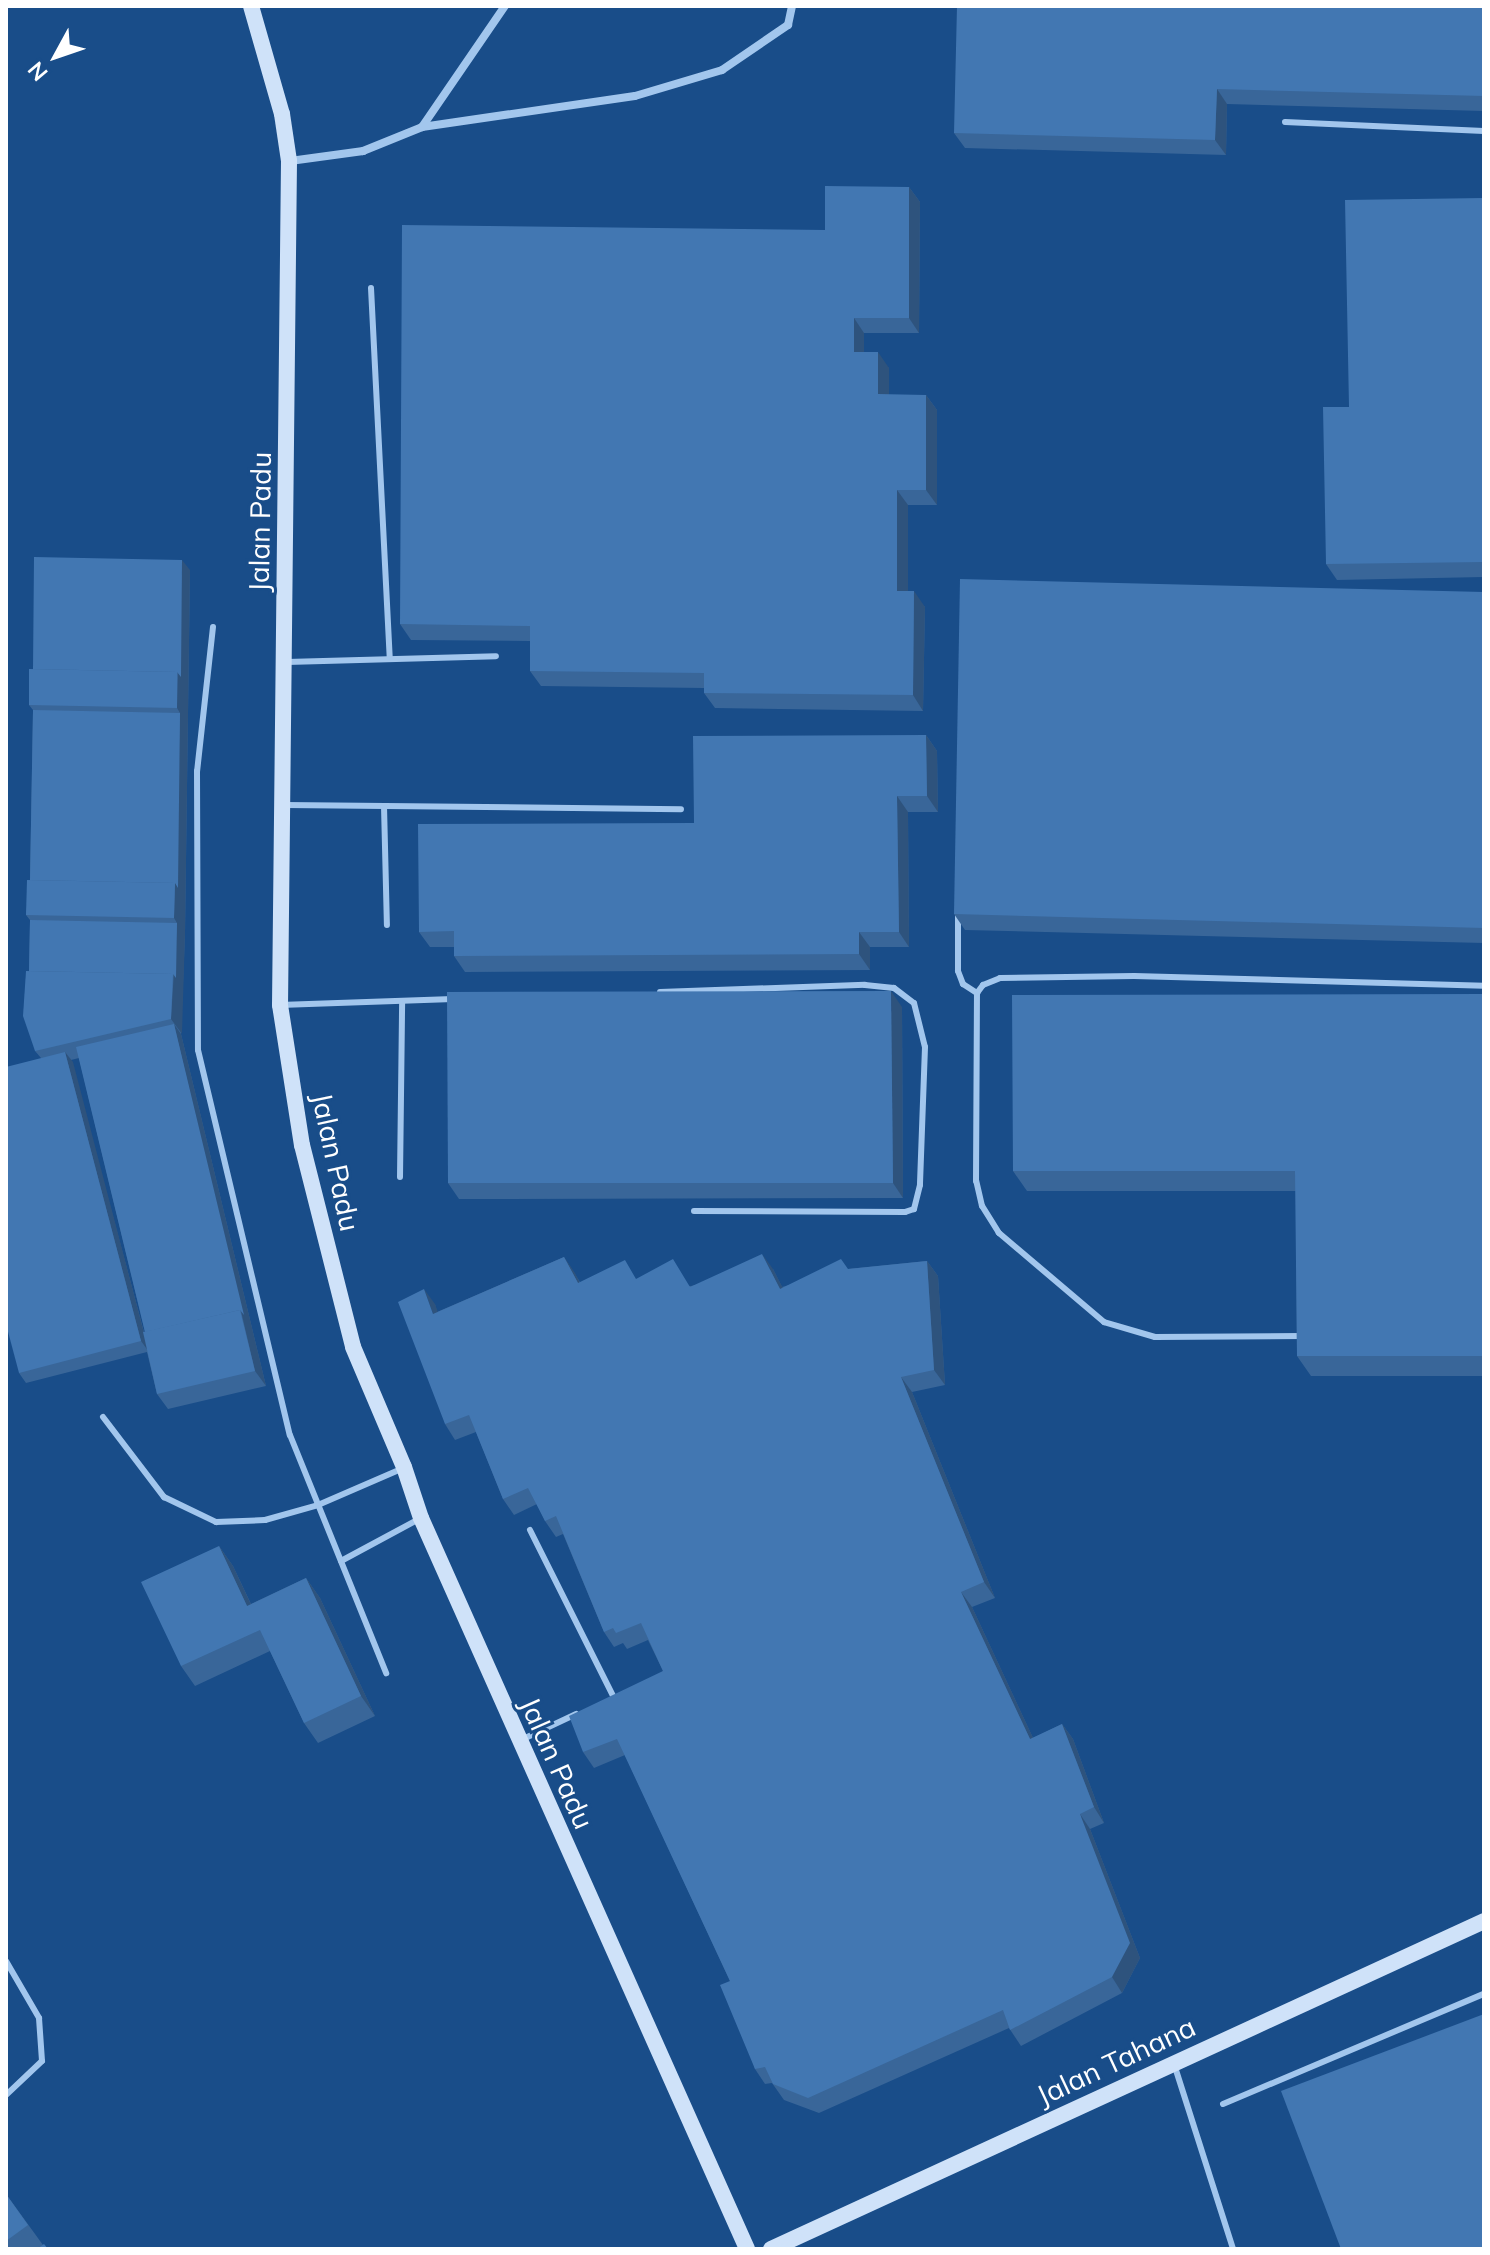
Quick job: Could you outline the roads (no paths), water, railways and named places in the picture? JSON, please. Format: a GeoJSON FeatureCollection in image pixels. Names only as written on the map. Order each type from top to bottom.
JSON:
{"type":"FeatureCollection","features":[{"type":"Feature","properties":{"kind":"street","name":"Jalan Padu"},"geometry":{"type":"LineString","coordinates":[[251,6],[282,114],[289,161],[280,1005],[302,1145],[353,1347],[404,1467],[421,1518],[747,2249]]}},
{"type":"Feature","properties":{"kind":"street"},"geometry":{"type":"LineString","coordinates":[[422,127],[505,6]]}},
{"type":"Feature","properties":{"kind":"street"},"geometry":{"type":"LineString","coordinates":[[289,161],[363,151],[422,127],[635,96],[722,70],[788,25],[792,6]]}},
{"type":"Feature","properties":{"kind":"street","name":"Jalan Tahana"},"geometry":{"type":"LineString","coordinates":[[771,2249],[1484,1921]]}},
{"type":"Feature","properties":{"kind":"lane"},"geometry":{"type":"LineString","coordinates":[[1285,122],[1484,131]]}},
{"type":"Feature","properties":{"kind":"lane"},"geometry":{"type":"LineString","coordinates":[[371,288],[390,659]]}},
{"type":"Feature","properties":{"kind":"lane"},"geometry":{"type":"LineString","coordinates":[[213,627],[197,771],[198,1050],[290,1435],[386,1673]]}},
{"type":"Feature","properties":{"kind":"lane"},"geometry":{"type":"LineString","coordinates":[[283,662],[496,656]]}},
{"type":"Feature","properties":{"kind":"lane"},"geometry":{"type":"LineString","coordinates":[[282,805],[681,809]]}},
{"type":"Feature","properties":{"kind":"lane"},"geometry":{"type":"LineString","coordinates":[[384,806],[387,925]]}},
{"type":"Feature","properties":{"kind":"lane"},"geometry":{"type":"LineString","coordinates":[[958,909],[958,971],[963,984],[977,993]]}},
{"type":"Feature","properties":{"kind":"lane"},"geometry":{"type":"LineString","coordinates":[[1310,1336],[1155,1337],[1104,1322],[999,1233],[982,1206],[976,1181],[977,993],[983,985],[1000,978],[1074,976],[1484,986]]}},
{"type":"Feature","properties":{"kind":"lane"},"geometry":{"type":"LineString","coordinates":[[658,992],[865,985],[894,988],[914,1003],[925,1047],[920,1185],[914,1209],[905,1212],[694,1211]]}},
{"type":"Feature","properties":{"kind":"lane"},"geometry":{"type":"LineString","coordinates":[[280,1005],[466,999]]}},
{"type":"Feature","properties":{"kind":"lane"},"geometry":{"type":"LineString","coordinates":[[400,1177],[402,1001]]}},
{"type":"Feature","properties":{"kind":"lane"},"geometry":{"type":"LineString","coordinates":[[103,1417],[164,1497],[216,1522],[265,1520],[318,1505],[404,1467]]}},
{"type":"Feature","properties":{"kind":"lane"},"geometry":{"type":"LineString","coordinates":[[341,1561],[421,1518]]}},
{"type":"Feature","properties":{"kind":"lane"},"geometry":{"type":"LineString","coordinates":[[530,1530],[613,1696]]}},
{"type":"Feature","properties":{"kind":"lane"},"geometry":{"type":"LineString","coordinates":[[599,1702],[624,1690]]}},
{"type":"Feature","properties":{"kind":"lane"},"geometry":{"type":"LineString","coordinates":[[518,1741],[586,1709]]}},
{"type":"Feature","properties":{"kind":"lane"},"geometry":{"type":"LineString","coordinates":[[6,1961],[39,2018],[42,2061],[6,2095]]}},
{"type":"Feature","properties":{"kind":"lane"},"geometry":{"type":"LineString","coordinates":[[1223,2104],[1484,1994]]}},
{"type":"Feature","properties":{"kind":"lane"},"geometry":{"type":"LineString","coordinates":[[1174,2063],[1233,2249]]}}]}
